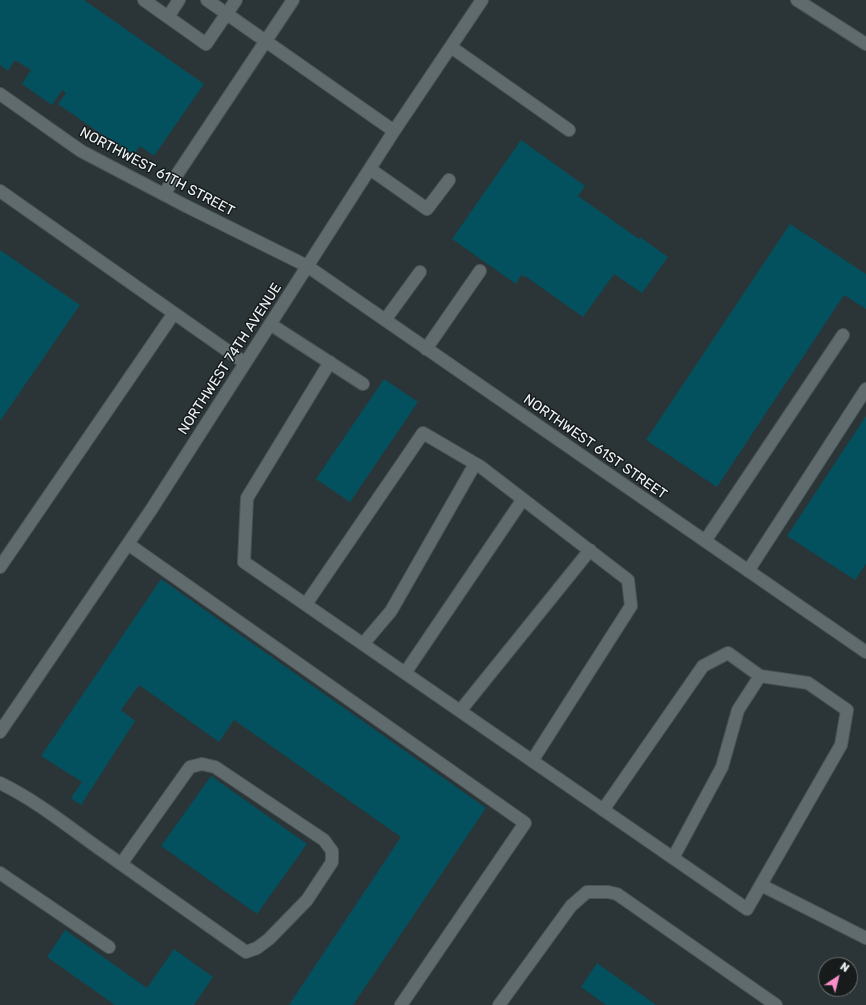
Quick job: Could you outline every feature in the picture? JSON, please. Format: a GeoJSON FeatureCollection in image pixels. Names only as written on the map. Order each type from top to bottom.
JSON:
{"type":"FeatureCollection","features":[{"type":"Feature","properties":{"kind":"street"},"geometry":{"type":"LineString","coordinates":[[144,0],[206,44],[236,0]]}},
{"type":"Feature","properties":{"kind":"street"},"geometry":{"type":"LineString","coordinates":[[168,17],[179,0]]}},
{"type":"Feature","properties":{"kind":"street"},"geometry":{"type":"LineString","coordinates":[[207,0],[394,131]]}},
{"type":"Feature","properties":{"kind":"street"},"geometry":{"type":"LineString","coordinates":[[164,194],[293,0]]}},
{"type":"Feature","properties":{"kind":"street","name":"NORTHWEST 74TH AVENUE"},"geometry":{"type":"LineString","coordinates":[[0,732],[128,544],[394,131],[482,0]]}},
{"type":"Feature","properties":{"kind":"street"},"geometry":{"type":"LineString","coordinates":[[797,0],[866,44]]}},
{"type":"Feature","properties":{"kind":"street"},"geometry":{"type":"LineString","coordinates":[[451,47],[569,130]]}},
{"type":"Feature","properties":{"kind":"street","name":"NORTHWEST 61TH STREET"},"geometry":{"type":"LineString","coordinates":[[0,94],[81,151],[307,266]]}},
{"type":"Feature","properties":{"kind":"street"},"geometry":{"type":"LineString","coordinates":[[370,169],[427,209],[449,180]]}},
{"type":"Feature","properties":{"kind":"street"},"geometry":{"type":"LineString","coordinates":[[0,191],[245,363]]}},
{"type":"Feature","properties":{"kind":"street","name":"NORTHWEST 61ST STREET"},"geometry":{"type":"LineString","coordinates":[[307,266],[866,652]]}},
{"type":"Feature","properties":{"kind":"street"},"geometry":{"type":"LineString","coordinates":[[426,349],[480,271]]}},
{"type":"Feature","properties":{"kind":"street"},"geometry":{"type":"LineString","coordinates":[[385,320],[420,272]]}},
{"type":"Feature","properties":{"kind":"street"},"geometry":{"type":"LineString","coordinates":[[0,567],[174,313]]}},
{"type":"Feature","properties":{"kind":"street"},"geometry":{"type":"LineString","coordinates":[[270,324],[364,384]]}},
{"type":"Feature","properties":{"kind":"street"},"geometry":{"type":"LineString","coordinates":[[705,541],[843,335]]}},
{"type":"Feature","properties":{"kind":"street"},"geometry":{"type":"LineString","coordinates":[[330,362],[247,498],[244,562],[747,910],[841,745],[847,710],[808,683],[760,676],[728,653],[703,666],[603,810]]}},
{"type":"Feature","properties":{"kind":"street"},"geometry":{"type":"LineString","coordinates":[[748,570],[866,389]]}},
{"type":"Feature","properties":{"kind":"street"},"geometry":{"type":"LineString","coordinates":[[306,604],[423,433],[475,464],[628,580],[630,606],[532,761]]}},
{"type":"Feature","properties":{"kind":"street"},"geometry":{"type":"LineString","coordinates":[[363,644],[391,611],[475,464]]}},
{"type":"Feature","properties":{"kind":"street"},"geometry":{"type":"LineString","coordinates":[[405,673],[523,499]]}},
{"type":"Feature","properties":{"kind":"street"},"geometry":{"type":"LineString","coordinates":[[128,544],[525,823],[401,1005]]}},
{"type":"Feature","properties":{"kind":"street"},"geometry":{"type":"LineString","coordinates":[[460,711],[590,550]]}},
{"type":"Feature","properties":{"kind":"street"},"geometry":{"type":"LineString","coordinates":[[673,858],[722,767],[738,710],[760,676]]}},
{"type":"Feature","properties":{"kind":"street"},"geometry":{"type":"LineString","coordinates":[[0,783],[21,793],[121,864],[246,952],[257,948],[269,939],[307,900],[332,862],[332,851],[324,840],[215,768],[202,764],[190,767],[121,864]]}},
{"type":"Feature","properties":{"kind":"street"},"geometry":{"type":"LineString","coordinates":[[0,873],[109,947]]}},
{"type":"Feature","properties":{"kind":"street"},"geometry":{"type":"LineString","coordinates":[[761,885],[866,938]]}},
{"type":"Feature","properties":{"kind":"street"},"geometry":{"type":"LineString","coordinates":[[499,1005],[571,906],[587,892],[608,892],[617,894],[776,1005]]}},
{"type":"Feature","properties":{"kind":"building"},"geometry":{"type":"Polygon","coordinates":[[[0,0],[84,0],[204,84],[154,156],[140,146],[133,156],[58,104],[66,93],[62,90],[52,105],[22,84],[31,70],[15,60],[8,71],[0,65],[0,0]]]}},
{"type":"Feature","properties":{"kind":"building"},"geometry":{"type":"Polygon","coordinates":[[[521,140],[585,186],[578,196],[639,239],[640,237],[668,257],[642,293],[614,274],[583,317],[525,276],[524,277],[521,275],[516,284],[452,239],[521,140]]]}},
{"type":"Feature","properties":{"kind":"building"},"geometry":{"type":"Polygon","coordinates":[[[790,224],[866,274],[866,309],[844,295],[717,487],[646,440],[790,224]]]}},
{"type":"Feature","properties":{"kind":"building"},"geometry":{"type":"Polygon","coordinates":[[[0,250],[80,305],[0,421],[0,250]]]}},
{"type":"Feature","properties":{"kind":"building"},"geometry":{"type":"Polygon","coordinates":[[[384,379],[418,402],[350,502],[316,479],[384,379]]]}},
{"type":"Feature","properties":{"kind":"building"},"geometry":{"type":"Polygon","coordinates":[[[866,416],[866,564],[855,580],[787,536],[866,416]]]}},
{"type":"Feature","properties":{"kind":"building"},"geometry":{"type":"Polygon","coordinates":[[[161,579],[486,808],[353,1005],[289,1005],[401,837],[234,720],[219,742],[139,685],[121,710],[135,721],[81,805],[71,798],[82,782],[41,756],[161,579]]]}},
{"type":"Feature","properties":{"kind":"building"},"geometry":{"type":"Polygon","coordinates":[[[211,776],[307,844],[257,914],[161,846],[211,776]]]}},
{"type":"Feature","properties":{"kind":"building"},"geometry":{"type":"Polygon","coordinates":[[[65,930],[147,988],[174,949],[213,977],[194,1005],[115,1005],[47,957],[65,930]]]}},
{"type":"Feature","properties":{"kind":"building"},"geometry":{"type":"Polygon","coordinates":[[[597,963],[656,1005],[606,1005],[581,987],[597,963]]]}}]}
